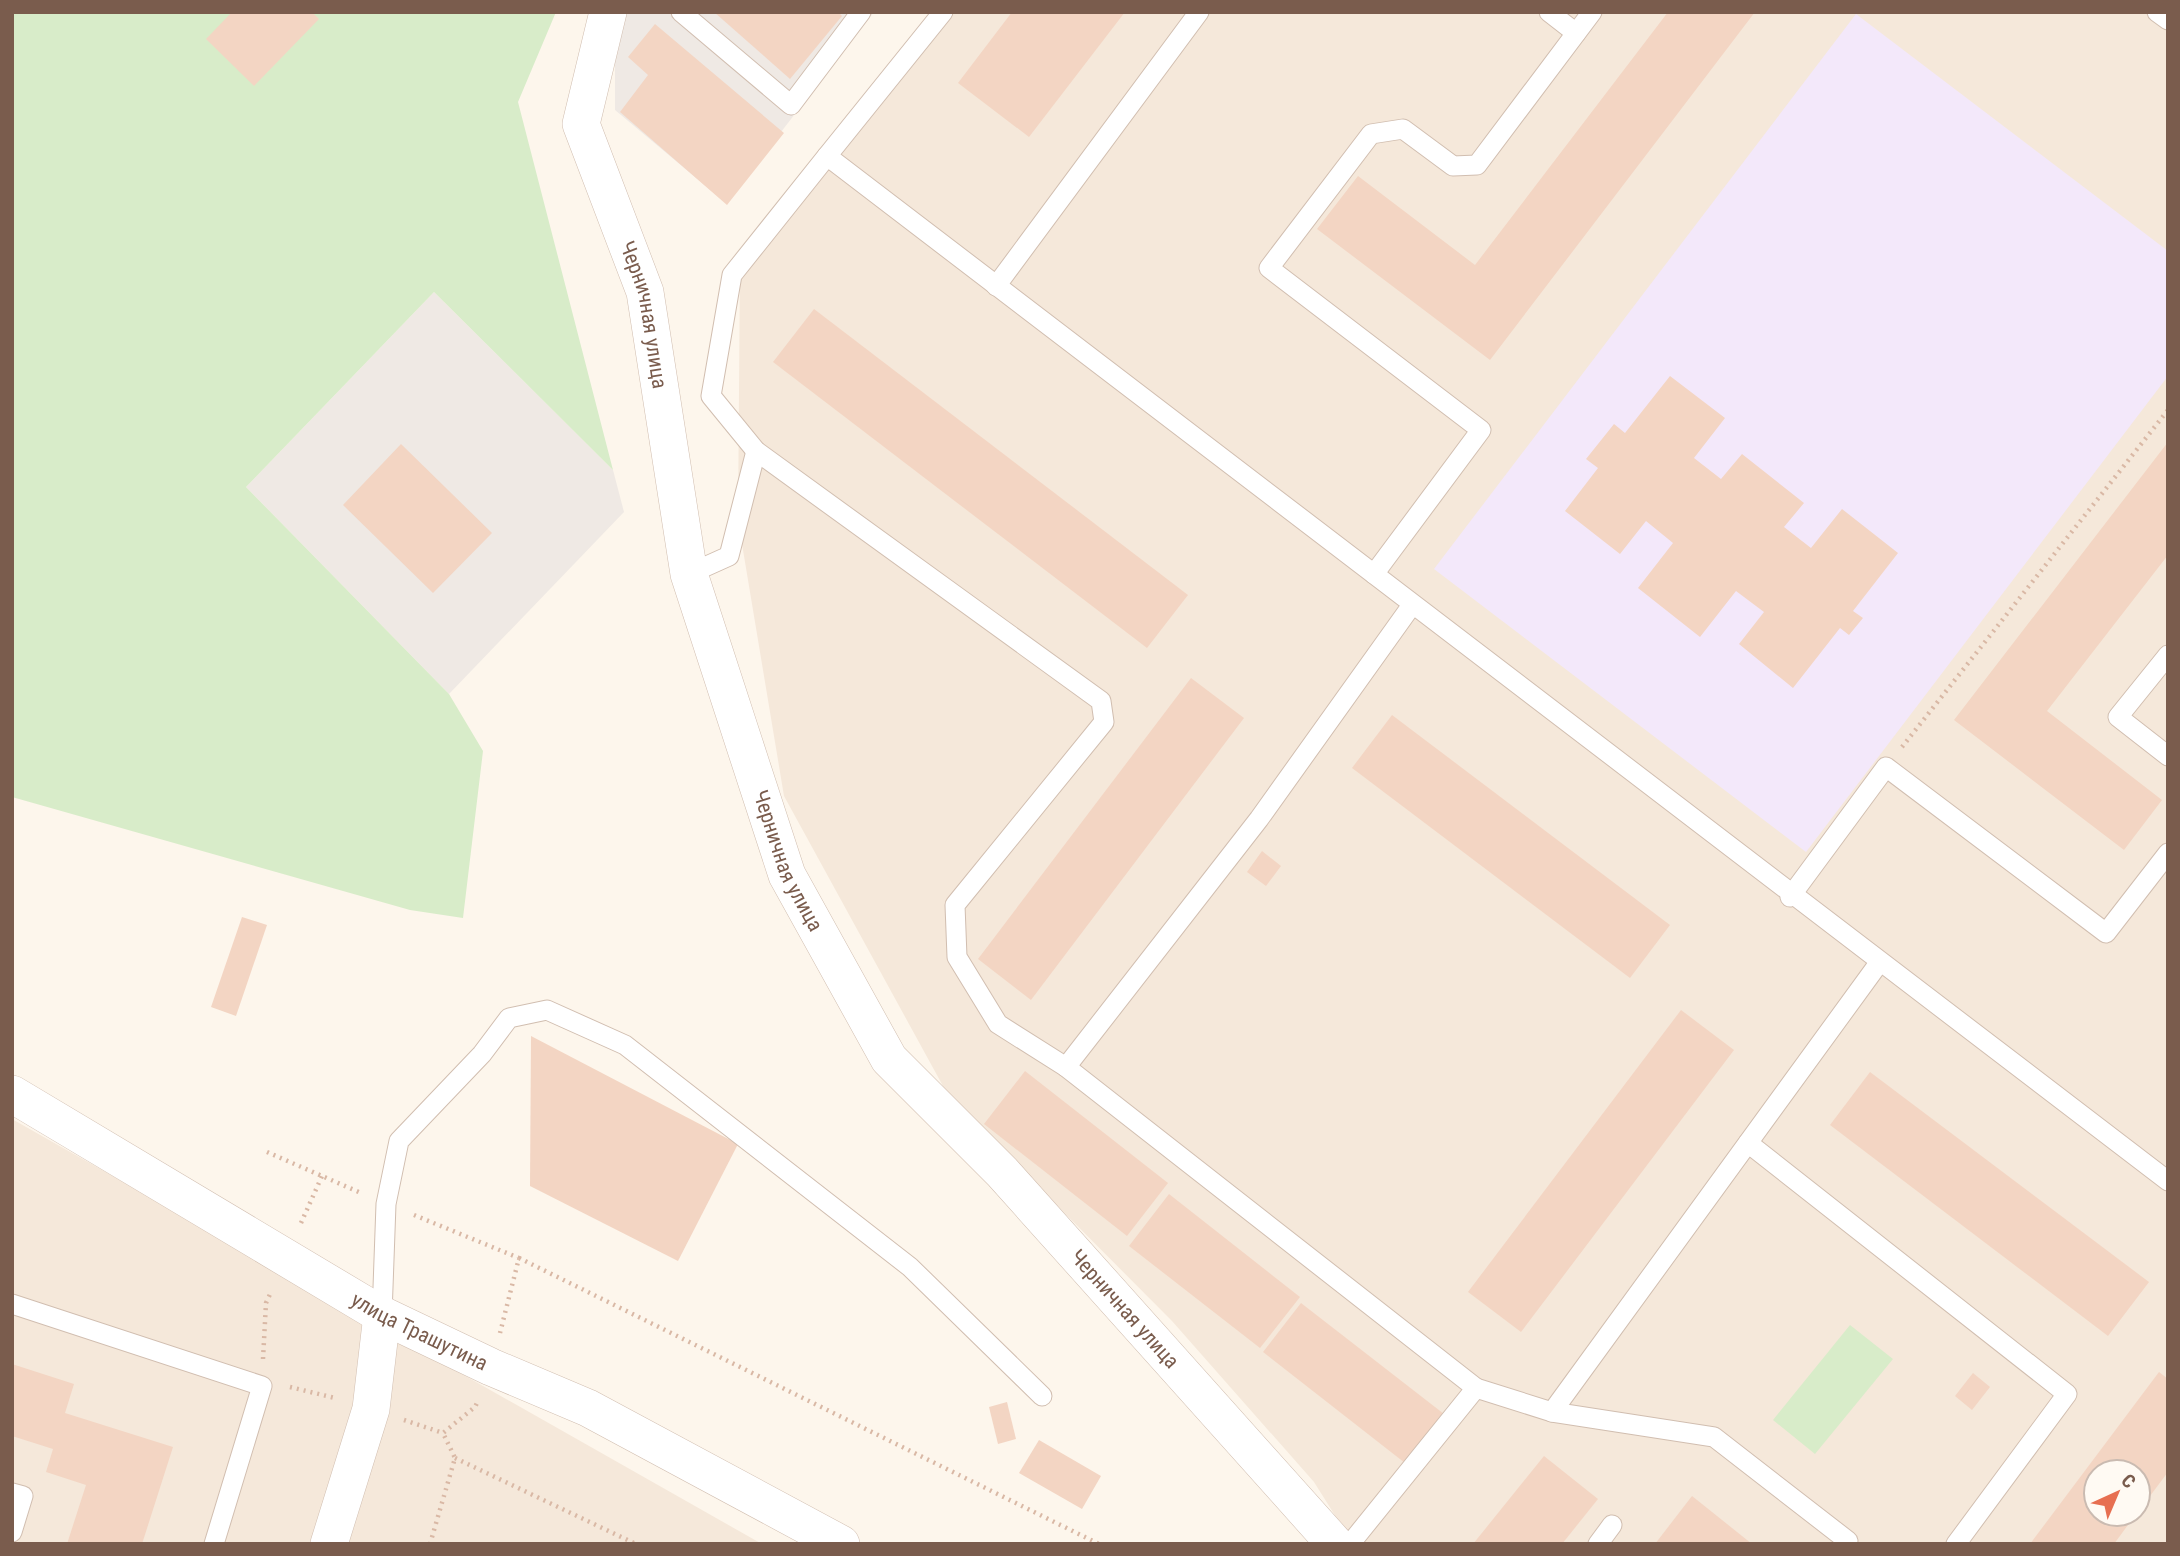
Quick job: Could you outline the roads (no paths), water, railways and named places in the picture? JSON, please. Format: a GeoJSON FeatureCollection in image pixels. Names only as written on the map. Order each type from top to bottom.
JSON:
{"type":"FeatureCollection","features":[{"type":"Feature","properties":{"kind":"street","name":"Черничная улица"},"geometry":{"type":"LineString","coordinates":[[608,12],[581,124],[645,292],[689,574],[787,875],[889,1059],[1002,1172],[1335,1544]]}},
{"type":"Feature","properties":{"kind":"street","name":"улица Трашутина"},"geometry":{"type":"LineString","coordinates":[[12,1094],[382,1315],[491,1367],[588,1408],[841,1544]]}},
{"type":"Feature","properties":{"kind":"street"},"geometry":{"type":"LineString","coordinates":[[328,1544],[371,1409],[382,1315]]}},
{"type":"Feature","properties":{"kind":"lane"},"geometry":{"type":"LineString","coordinates":[[681,12],[791,104],[861,12]]}},
{"type":"Feature","properties":{"kind":"lane"},"geometry":{"type":"LineString","coordinates":[[943,12],[732,275],[711,396],[756,451],[1101,701],[1104,722],[955,905],[957,957],[998,1024],[1066,1066],[1476,1388],[1552,1412],[1714,1437],[1849,1543]]}},
{"type":"Feature","properties":{"kind":"lane"},"geometry":{"type":"LineString","coordinates":[[996,286],[1199,12]]}},
{"type":"Feature","properties":{"kind":"lane"},"geometry":{"type":"LineString","coordinates":[[1549,12],[1576,33]]}},
{"type":"Feature","properties":{"kind":"lane"},"geometry":{"type":"LineString","coordinates":[[1374,574],[1481,430],[1269,268],[1371,134],[1402,129],[1453,166],[1477,165],[1592,12]]}},
{"type":"Feature","properties":{"kind":"lane"},"geometry":{"type":"LineString","coordinates":[[2157,12],[2168,20]]}},
{"type":"Feature","properties":{"kind":"lane"},"geometry":{"type":"LineString","coordinates":[[827,156],[1374,574],[1790,897],[2168,1181]]}},
{"type":"Feature","properties":{"kind":"lane"},"geometry":{"type":"LineString","coordinates":[[689,574],[729,556],[756,451]]}},
{"type":"Feature","properties":{"kind":"lane"},"geometry":{"type":"LineString","coordinates":[[1066,1066],[1259,819],[1412,606]]}},
{"type":"Feature","properties":{"kind":"lane"},"geometry":{"type":"LineString","coordinates":[[2168,655],[2118,717],[2168,756]]}},
{"type":"Feature","properties":{"kind":"lane"},"geometry":{"type":"LineString","coordinates":[[1790,897],[1886,766],[2106,933],[2168,853]]}},
{"type":"Feature","properties":{"kind":"lane"},"geometry":{"type":"LineString","coordinates":[[1552,1412],[1879,963]]}},
{"type":"Feature","properties":{"kind":"lane"},"geometry":{"type":"LineString","coordinates":[[382,1315],[386,1203],[399,1141],[482,1054],[509,1018],[547,1010],[625,1045],[910,1267],[1042,1396]]}},
{"type":"Feature","properties":{"kind":"lane"},"geometry":{"type":"LineString","coordinates":[[1748,1143],[2067,1394],[1956,1544]]}},
{"type":"Feature","properties":{"kind":"lane"},"geometry":{"type":"LineString","coordinates":[[12,1304],[262,1386],[214,1544]]}},
{"type":"Feature","properties":{"kind":"lane"},"geometry":{"type":"LineString","coordinates":[[1350,1544],[1476,1388]]}},
{"type":"Feature","properties":{"kind":"lane"},"geometry":{"type":"LineString","coordinates":[[12,1493],[23,1496],[12,1532]]}},
{"type":"Feature","properties":{"kind":"lane"},"geometry":{"type":"LineString","coordinates":[[1598,1544],[1612,1525]]}}]}
